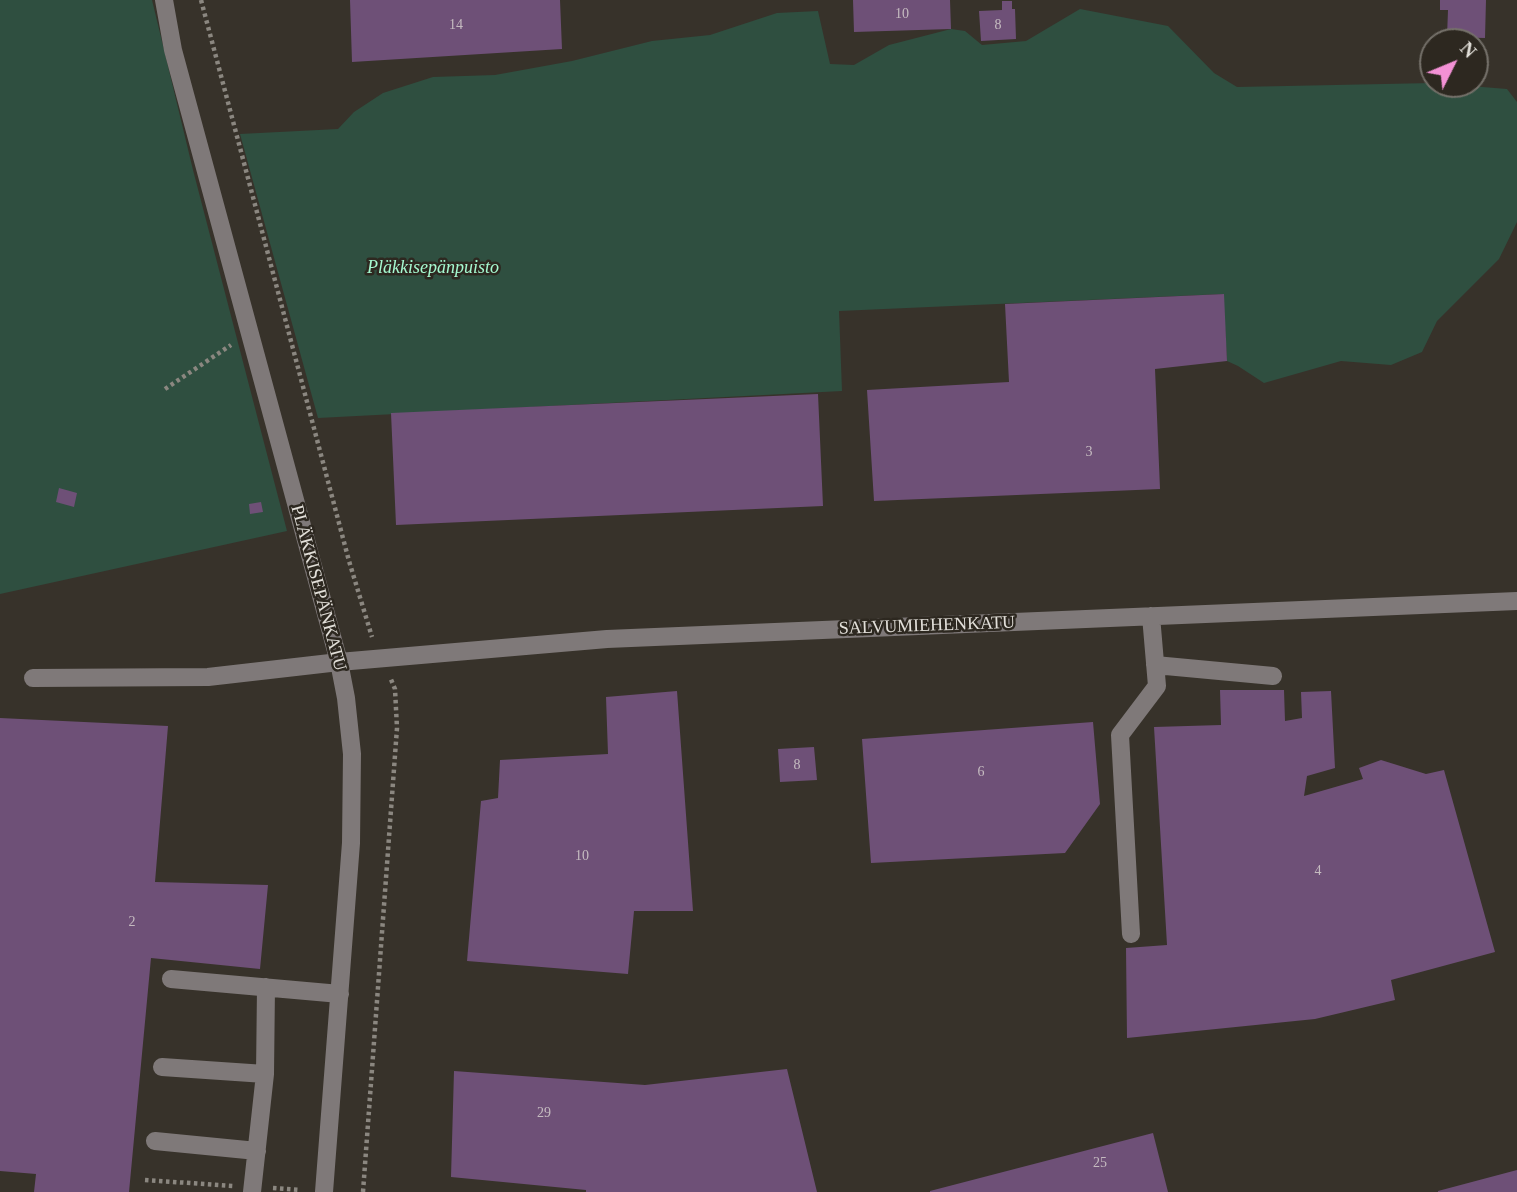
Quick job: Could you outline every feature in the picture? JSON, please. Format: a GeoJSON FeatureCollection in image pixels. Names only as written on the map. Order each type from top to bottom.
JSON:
{"type":"FeatureCollection","features":[{"type":"Feature","properties":{"kind":"street","name":"PLÄKKISEPÄNKATU"},"geometry":{"type":"LineString","coordinates":[[164,0],[173,50],[339,662],[346,698],[352,754],[353,803],[324,1192]]}},
{"type":"Feature","properties":{"kind":"street","name":"SALVUMIEHENKATU"},"geometry":{"type":"LineString","coordinates":[[33,678],[208,677],[339,662],[607,639],[1517,601]]}},
{"type":"Feature","properties":{"kind":"street"},"geometry":{"type":"LineString","coordinates":[[1131,934],[1120,735],[1157,686],[1151,617]]}},
{"type":"Feature","properties":{"kind":"street"},"geometry":{"type":"LineString","coordinates":[[1155,665],[1273,676]]}},
{"type":"Feature","properties":{"kind":"street"},"geometry":{"type":"LineString","coordinates":[[171,979],[340,994]]}},
{"type":"Feature","properties":{"kind":"street"},"geometry":{"type":"LineString","coordinates":[[252,1192],[265,1074],[266,987]]}},
{"type":"Feature","properties":{"kind":"street"},"geometry":{"type":"LineString","coordinates":[[162,1067],[265,1074]]}},
{"type":"Feature","properties":{"kind":"street"},"geometry":{"type":"LineString","coordinates":[[155,1141],[257,1151]]}},
{"type":"Feature","properties":{"kind":"path"},"geometry":{"type":"LineString","coordinates":[[201,0],[368,628]]}},
{"type":"Feature","properties":{"kind":"path"},"geometry":{"type":"LineString","coordinates":[[165,389],[238,340],[251,337]]}},
{"type":"Feature","properties":{"kind":"path"},"geometry":{"type":"LineString","coordinates":[[363,1192],[397,728],[395,689]]}},
{"type":"Feature","properties":{"kind":"path"},"geometry":{"type":"LineString","coordinates":[[145,1180],[234,1186]]}},
{"type":"Feature","properties":{"kind":"path"},"geometry":{"type":"LineString","coordinates":[[270,1188],[300,1190]]}},
{"type":"Feature","properties":{"kind":"green space"},"geometry":{"type":"Polygon","coordinates":[[[0,0],[152,0],[193,170],[287,531],[0,594],[0,0]]]}},
{"type":"Feature","properties":{"kind":"green space","name":"Pläkkisepänpuisto"},"geometry":{"type":"Polygon","coordinates":[[[1080,9],[1168,26],[1214,73],[1237,87],[1419,83],[1419,98],[1489,98],[1489,88],[1507,89],[1517,102],[1517,222],[1499,259],[1437,321],[1422,352],[1391,365],[1341,361],[1264,383],[1227,361],[1223,294],[839,311],[842,391],[318,418],[240,134],[338,129],[354,112],[383,93],[433,77],[495,75],[572,61],[652,41],[710,35],[777,13],[818,11],[830,64],[854,65],[889,45],[951,29],[965,31],[982,45],[1026,41],[1080,9]]]}},
{"type":"Feature","properties":{"kind":"building"},"geometry":{"type":"Polygon","coordinates":[[[350,0],[560,0],[562,49],[352,62],[350,0]]]}},
{"type":"Feature","properties":{"kind":"building"},"geometry":{"type":"Polygon","coordinates":[[[853,0],[950,0],[951,29],[854,32],[853,0]]]}},
{"type":"Feature","properties":{"kind":"building"},"geometry":{"type":"Polygon","coordinates":[[[1440,0],[1486,0],[1485,28],[1447,28],[1448,10],[1440,10],[1440,0]]]}},
{"type":"Feature","properties":{"kind":"building"},"geometry":{"type":"Polygon","coordinates":[[[1002,1],[1012,1],[1012,9],[1015,9],[1016,39],[981,41],[979,11],[1002,10],[1002,1]]]}},
{"type":"Feature","properties":{"kind":"building"},"geometry":{"type":"Polygon","coordinates":[[[1224,294],[1227,361],[1155,369],[1160,489],[874,501],[867,390],[1009,382],[1005,304],[1224,294]]]}},
{"type":"Feature","properties":{"kind":"building"},"geometry":{"type":"Polygon","coordinates":[[[818,394],[823,506],[396,525],[391,413],[818,394]]]}},
{"type":"Feature","properties":{"kind":"building"},"geometry":{"type":"Polygon","coordinates":[[[59,488],[77,493],[74,507],[56,502],[59,488]]]}},
{"type":"Feature","properties":{"kind":"building"},"geometry":{"type":"Polygon","coordinates":[[[261,502],[263,512],[250,514],[249,504],[261,502]]]}},
{"type":"Feature","properties":{"kind":"building"},"geometry":{"type":"Polygon","coordinates":[[[1220,690],[1284,690],[1285,721],[1302,718],[1301,692],[1331,691],[1335,768],[1307,776],[1304,796],[1363,779],[1359,768],[1381,760],[1426,774],[1444,770],[1495,952],[1391,980],[1395,1000],[1315,1019],[1127,1038],[1126,948],[1167,945],[1154,727],[1221,725],[1220,690]]]}},
{"type":"Feature","properties":{"kind":"building"},"geometry":{"type":"Polygon","coordinates":[[[677,691],[693,911],[634,911],[628,974],[467,961],[481,801],[498,798],[500,760],[608,754],[606,697],[677,691]]]}},
{"type":"Feature","properties":{"kind":"building"},"geometry":{"type":"Polygon","coordinates":[[[0,718],[168,726],[155,882],[268,885],[260,969],[151,958],[129,1192],[34,1192],[36,1174],[0,1171],[0,718]]]}},
{"type":"Feature","properties":{"kind":"building"},"geometry":{"type":"Polygon","coordinates":[[[1093,722],[1100,804],[1065,853],[871,863],[862,739],[1093,722]]]}},
{"type":"Feature","properties":{"kind":"building"},"geometry":{"type":"Polygon","coordinates":[[[814,747],[817,780],[780,782],[778,749],[814,747]]]}},
{"type":"Feature","properties":{"kind":"building"},"geometry":{"type":"Polygon","coordinates":[[[787,1069],[817,1192],[586,1192],[451,1177],[454,1071],[645,1085],[787,1069]]]}},
{"type":"Feature","properties":{"kind":"building"},"geometry":{"type":"Polygon","coordinates":[[[1153,1133],[1168,1192],[930,1192],[930,1191],[1153,1133]]]}},
{"type":"Feature","properties":{"kind":"building"},"geometry":{"type":"Polygon","coordinates":[[[1517,1170],[1517,1192],[1438,1192],[1438,1191],[1517,1170]]]}}]}
